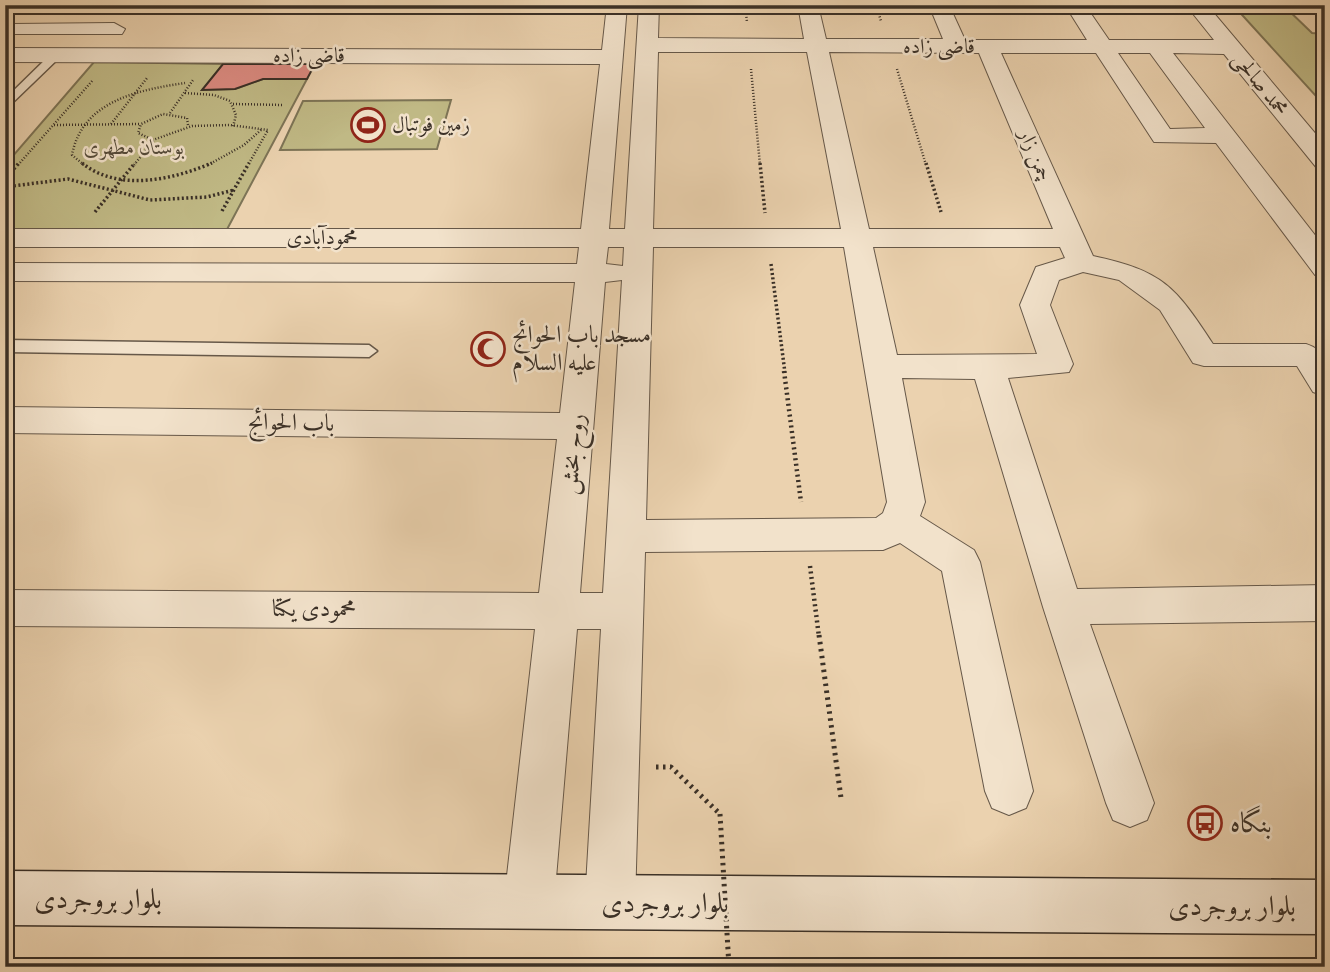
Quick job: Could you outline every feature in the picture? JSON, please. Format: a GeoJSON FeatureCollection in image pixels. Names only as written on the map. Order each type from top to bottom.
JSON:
{"type":"FeatureCollection","features":[{"type":"Feature","properties":{"kind":"main road","name":"بلوار بروجردی"},"geometry":{"type":"LineString","coordinates":[[5,898],[1325,907]]}},
{"type":"Feature","properties":{"kind":"street"},"geometry":{"type":"LineString","coordinates":[[13,55],[45,30],[69,5]]}},
{"type":"Feature","properties":{"kind":"street","name":"روح بخش"},"geometry":{"type":"LineString","coordinates":[[529,902],[617,5]]}},
{"type":"Feature","properties":{"kind":"street"},"geometry":{"type":"LineString","coordinates":[[610,903],[649,5]]}},
{"type":"Feature","properties":{"kind":"street"},"geometry":{"type":"LineString","coordinates":[[626,536],[884,534],[899,522],[906,502],[883,366],[808,5]]}},
{"type":"Feature","properties":{"kind":"street"},"geometry":{"type":"LineString","coordinates":[[939,5],[958,48]]}},
{"type":"Feature","properties":{"kind":"street"},"geometry":{"type":"LineString","coordinates":[[1075,5],[1163,137],[1223,135]]}},
{"type":"Feature","properties":{"kind":"street","name":"محمد صالحی"},"geometry":{"type":"LineString","coordinates":[[1196,5],[1325,162]]}},
{"type":"Feature","properties":{"kind":"street"},"geometry":{"type":"LineString","coordinates":[[93,66],[114,29],[130,12]]}},
{"type":"Feature","properties":{"kind":"street"},"geometry":{"type":"LineString","coordinates":[[5,30],[114,29]]}},
{"type":"Feature","properties":{"kind":"street","name":"قاضی زاده"},"geometry":{"type":"LineString","coordinates":[[647,46],[1103,49],[1230,47]]}},
{"type":"Feature","properties":{"kind":"street","name":"چمن زار"},"geometry":{"type":"LineString","coordinates":[[988,48],[1076,251]]}},
{"type":"Feature","properties":{"kind":"street"},"geometry":{"type":"LineString","coordinates":[[1157,48],[1223,135],[1314,240],[1325,268]]}},
{"type":"Feature","properties":{"kind":"street","name":"قاضی زاده"},"geometry":{"type":"LineString","coordinates":[[13,55],[55,56],[93,66],[165,56],[612,57]]}},
{"type":"Feature","properties":{"kind":"street","name":"محمودآبادی"},"geometry":{"type":"LineString","coordinates":[[5,239],[948,237],[1076,251],[1129,274],[1171,303],[1204,355],[1306,355],[1325,384]]}},
{"type":"Feature","properties":{"kind":"street"},"geometry":{"type":"LineString","coordinates":[[883,366],[988,368],[1057,364],[1035,305],[1046,274],[1076,251]]}},
{"type":"Feature","properties":{"kind":"street","name":"محمودآبادی"},"geometry":{"type":"LineString","coordinates":[[5,272],[638,273]]}},
{"type":"Feature","properties":{"kind":"street"},"geometry":{"type":"LineString","coordinates":[[988,368],[1063,607],[1130,803]]}},
{"type":"Feature","properties":{"kind":"street","name":"باب الحوائج"},"geometry":{"type":"LineString","coordinates":[[5,419],[576,426]]}},
{"type":"Feature","properties":{"kind":"street"},"geometry":{"type":"LineString","coordinates":[[899,522],[960,562],[1009,791]]}},
{"type":"Feature","properties":{"kind":"street"},"geometry":{"type":"LineString","coordinates":[[1063,607],[1325,603]]}},
{"type":"Feature","properties":{"kind":"street","name":"محمودی یکتا"},"geometry":{"type":"LineString","coordinates":[[5,608],[623,611]]}},
{"type":"Feature","properties":{"kind":"lane"},"geometry":{"type":"LineString","coordinates":[[5,106],[55,56]]}},
{"type":"Feature","properties":{"kind":"lane"},"geometry":{"type":"LineString","coordinates":[[5,346],[369,351]]}},
{"type":"Feature","properties":{"kind":"path"},"geometry":{"type":"LineString","coordinates":[[745,5],[767,238],[841,798]]}},
{"type":"Feature","properties":{"kind":"path"},"geometry":{"type":"LineString","coordinates":[[876,5],[948,237]]}},
{"type":"Feature","properties":{"kind":"path"},"geometry":{"type":"LineString","coordinates":[[110,124],[165,56]]}},
{"type":"Feature","properties":{"kind":"path"},"geometry":{"type":"LineString","coordinates":[[5,178],[53,125],[93,66]]}},
{"type":"Feature","properties":{"kind":"path"},"geometry":{"type":"LineString","coordinates":[[170,114],[198,75]]}},
{"type":"Feature","properties":{"kind":"path"},"geometry":{"type":"LineString","coordinates":[[191,82],[136,93],[102,108],[81,124],[72,139],[72,155],[82,167],[103,176],[124,179],[163,178],[226,159],[249,144],[263,129]]}},
{"type":"Feature","properties":{"kind":"path"},"geometry":{"type":"LineString","coordinates":[[184,93],[219,94],[233,104],[284,105]]}},
{"type":"Feature","properties":{"kind":"path"},"geometry":{"type":"LineString","coordinates":[[233,104],[237,117],[233,127]]}},
{"type":"Feature","properties":{"kind":"path"},"geometry":{"type":"LineString","coordinates":[[53,125],[141,124],[170,114],[187,118],[188,125]]}},
{"type":"Feature","properties":{"kind":"path"},"geometry":{"type":"LineString","coordinates":[[141,124],[138,133],[154,139],[172,136],[188,125],[268,130],[216,220]]}},
{"type":"Feature","properties":{"kind":"path"},"geometry":{"type":"LineString","coordinates":[[72,238],[124,179],[154,139]]}},
{"type":"Feature","properties":{"kind":"path"},"geometry":{"type":"LineString","coordinates":[[5,187],[68,179],[89,182],[112,192],[150,200],[207,197],[234,190]]}},
{"type":"Feature","properties":{"kind":"path"},"geometry":{"type":"LineString","coordinates":[[671,767],[720,814],[729,967]]}},
{"type":"Feature","properties":{"kind":"green space"},"geometry":{"type":"Polygon","coordinates":[[[1233,5],[1283,5],[1312,33],[1325,34],[1325,106],[1233,5]]]}},
{"type":"Feature","properties":{"kind":"green space","name":"بوستان مطهری"},"geometry":{"type":"Polygon","coordinates":[[[94,62],[223,64],[203,90],[235,89],[263,79],[307,79],[224,235],[5,236],[5,165],[94,62]]]}},
{"type":"Feature","properties":{"kind":"green space","name":"زمین فوتبال"},"geometry":{"type":"Polygon","coordinates":[[[451,100],[437,149],[280,150],[303,101],[451,100]]]}},
{"type":"Feature","properties":{"kind":"building"},"geometry":{"type":"Polygon","coordinates":[[[223,64],[315,64],[307,79],[263,79],[235,89],[202,90],[223,64]]]}},
{"type":"Feature","properties":{"kind":"place","name":"زمین فوتبال"},"geometry":{"type":"Point","coordinates":[368,125]}},
{"type":"Feature","properties":{"kind":"place","name":"مسجد باب الحوائج علیه السلام"},"geometry":{"type":"Point","coordinates":[488,349]}},
{"type":"Feature","properties":{"kind":"place","name":"بنگاه"},"geometry":{"type":"Point","coordinates":[1205,823]}}]}
